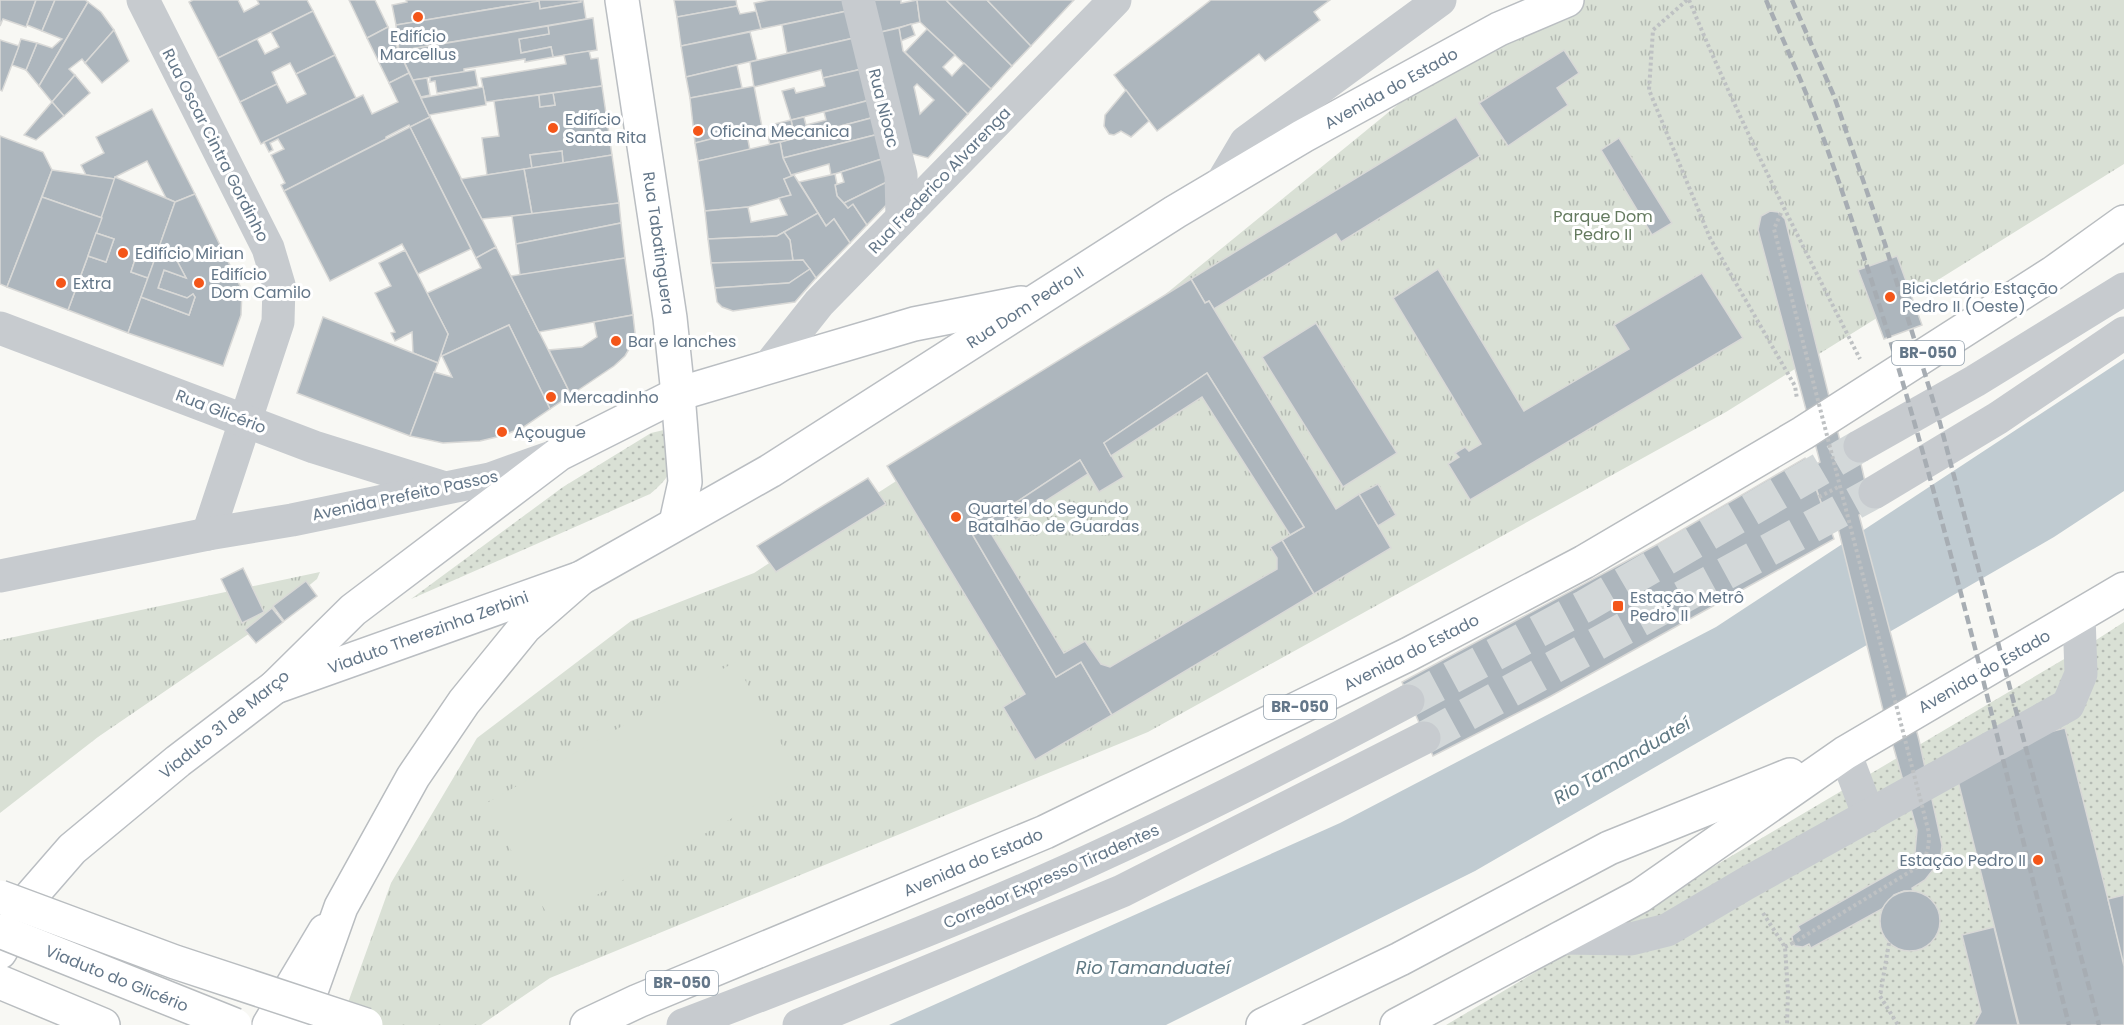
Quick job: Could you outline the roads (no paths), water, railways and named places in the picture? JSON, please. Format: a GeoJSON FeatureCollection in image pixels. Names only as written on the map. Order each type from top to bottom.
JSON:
{"type":"FeatureCollection","features":[{"type":"Feature","properties":{"kind":"main road","name":"Rua Tabatinguera"},"geometry":{"type":"LineString","coordinates":[[622,0],[670,318],[678,394],[685,482],[676,523]]}},
{"type":"Feature","properties":{"kind":"main road","name":"Avenida do Estado"},"geometry":{"type":"LineString","coordinates":[[1220,186],[1303,136],[1498,29],[1567,0]]}},
{"type":"Feature","properties":{"kind":"main road","name":"Rua Dom Pedro II"},"geometry":{"type":"LineString","coordinates":[[581,578],[770,471],[1175,212],[1220,186]]}},
{"type":"Feature","properties":{"kind":"main road","name":"Avenida do Estado"},"geometry":{"type":"LineString","coordinates":[[587,1025],[638,1001],[1045,832],[1409,654],[1584,562],[1803,433],[2053,273],[2124,222]]}},
{"type":"Feature","properties":{"kind":"main road","name":"Avenida Prefeito Passos"},"geometry":{"type":"LineString","coordinates":[[559,454],[678,394],[914,324],[1038,300]]}},
{"type":"Feature","properties":{"kind":"main road","name":"Viaduto 31 de Março"},"geometry":{"type":"LineString","coordinates":[[0,952],[32,895],[72,849],[178,761],[272,689],[353,610],[559,454]]}},
{"type":"Feature","properties":{"kind":"main road","name":"Viaduto Therezinha Zerbini"},"geometry":{"type":"LineString","coordinates":[[272,689],[581,578]]}},
{"type":"Feature","properties":{"kind":"main road"},"geometry":{"type":"LineString","coordinates":[[269,1025],[341,907],[413,777],[464,702],[525,627],[581,578]]}},
{"type":"Feature","properties":{"kind":"main road","name":"Avenida do Estado"},"geometry":{"type":"LineString","coordinates":[[1397,1025],[1640,896],[1845,753],[2124,589]]}},
{"type":"Feature","properties":{"kind":"main road","name":"Avenida do Estado"},"geometry":{"type":"LineString","coordinates":[[1263,1025],[1400,959],[1609,848],[1845,753]]}},
{"type":"Feature","properties":{"kind":"main road"},"geometry":{"type":"LineString","coordinates":[[0,897],[175,962],[366,1025]]}},
{"type":"Feature","properties":{"kind":"main road"},"geometry":{"type":"LineString","coordinates":[[299,1025],[341,907]]}},
{"type":"Feature","properties":{"kind":"main road","name":"Viaduto do Glicério"},"geometry":{"type":"LineString","coordinates":[[0,931],[235,1025]]}},
{"type":"Feature","properties":{"kind":"main road"},"geometry":{"type":"LineString","coordinates":[[0,982],[103,1025]]}},
{"type":"Feature","properties":{"kind":"street","name":"Rua Oscar Cintra Gordinho"},"geometry":{"type":"LineString","coordinates":[[143,0],[268,248],[279,285],[278,322],[208,534]]}},
{"type":"Feature","properties":{"kind":"street","name":"Rua Nioac"},"geometry":{"type":"LineString","coordinates":[[858,0],[901,175],[902,217]]}},
{"type":"Feature","properties":{"kind":"street","name":"Rua Frederico Alvarenga"},"geometry":{"type":"LineString","coordinates":[[769,366],[819,303],[1115,0]]}},
{"type":"Feature","properties":{"kind":"street","name":"Rua Dom Pedro II"},"geometry":{"type":"LineString","coordinates":[[1220,186],[1246,142],[1440,0]]}},
{"type":"Feature","properties":{"kind":"street"},"geometry":{"type":"LineString","coordinates":[[1860,446],[1975,381],[2124,289]]}},
{"type":"Feature","properties":{"kind":"street","name":"Rua Glicério"},"geometry":{"type":"LineString","coordinates":[[0,328],[314,447],[444,488]]}},
{"type":"Feature","properties":{"kind":"street"},"geometry":{"type":"LineString","coordinates":[[1875,492],[1998,418],[2124,333]]}},
{"type":"Feature","properties":{"kind":"street","name":"Avenida Prefeito Passos"},"geometry":{"type":"LineString","coordinates":[[0,576],[490,479],[559,454]]}},
{"type":"Feature","properties":{"kind":"street"},"geometry":{"type":"LineString","coordinates":[[1560,938],[1631,939],[1667,930],[1745,884],[2068,705],[2081,674],[2079,615]]}},
{"type":"Feature","properties":{"kind":"street","name":"Corredor Expresso Tiradentes"},"geometry":{"type":"LineString","coordinates":[[683,1025],[937,926],[1107,853],[1282,768],[1408,701]]}},
{"type":"Feature","properties":{"kind":"street"},"geometry":{"type":"LineString","coordinates":[[799,1025],[1122,891],[1424,738]]}},
{"type":"Feature","properties":{"kind":"street"},"geometry":{"type":"LineString","coordinates":[[1845,753],[1869,816]]}},
{"type":"Feature","properties":{"kind":"water","name":"Rio Tamanduateí"},"geometry":{"type":"Polygon","coordinates":[[[2124,359],[2124,491],[2054,537],[1475,871],[1166,1025],[889,1025],[1340,823],[1716,627],[2124,359]]]}},
{"type":"Feature","properties":{"kind":"tunnel"},"geometry":{"type":"LineString","coordinates":[[1408,701],[1585,606],[1860,446]]}},
{"type":"Feature","properties":{"kind":"tunnel"},"geometry":{"type":"LineString","coordinates":[[1424,738],[1875,492]]}},
{"type":"Feature","properties":{"kind":"railway"},"geometry":{"type":"LineString","coordinates":[[1766,0],[1820,129],[1893,350],[1956,574],[2069,1025]]}},
{"type":"Feature","properties":{"kind":"railway"},"geometry":{"type":"LineString","coordinates":[[1792,0],[1834,96],[1885,244],[1940,423],[2099,1025]]}},
{"type":"Feature","properties":{"kind":"place","name":"Edifício Marcellus"},"geometry":{"type":"Point","coordinates":[418,17]}},
{"type":"Feature","properties":{"kind":"place","name":"Edifício Santa Rita"},"geometry":{"type":"Point","coordinates":[553,128]}},
{"type":"Feature","properties":{"kind":"place","name":"Oficina Mecanica"},"geometry":{"type":"Point","coordinates":[698,131]}},
{"type":"Feature","properties":{"kind":"place","name":"Edifício Mirian"},"geometry":{"type":"Point","coordinates":[123,253]}},
{"type":"Feature","properties":{"kind":"place","name":"Extra"},"geometry":{"type":"Point","coordinates":[61,283]}},
{"type":"Feature","properties":{"kind":"place","name":"Edifício Dom Camilo"},"geometry":{"type":"Point","coordinates":[199,283]}},
{"type":"Feature","properties":{"kind":"place","name":"Bicicletário Estação Pedro II (Oeste)"},"geometry":{"type":"Point","coordinates":[1890,297]}},
{"type":"Feature","properties":{"kind":"place","name":"Bar e lanches"},"geometry":{"type":"Point","coordinates":[616,341]}},
{"type":"Feature","properties":{"kind":"place","name":"Mercadinho"},"geometry":{"type":"Point","coordinates":[551,397]}},
{"type":"Feature","properties":{"kind":"place","name":"Açougue"},"geometry":{"type":"Point","coordinates":[502,432]}},
{"type":"Feature","properties":{"kind":"place","name":"Quartel do Segundo Batalhão de Guardas"},"geometry":{"type":"Point","coordinates":[956,517]}},
{"type":"Feature","properties":{"kind":"place","name":"Estação Metrô Pedro II"},"geometry":{"type":"Point","coordinates":[1618,606]}},
{"type":"Feature","properties":{"kind":"place","name":"Estação Pedro II"},"geometry":{"type":"Point","coordinates":[2038,860]}},
{"type":"Feature","properties":{"kind":"park label","name":"Parque Dom Pedro II"},"geometry":{"type":"Point","coordinates":[1603,225]}}]}
